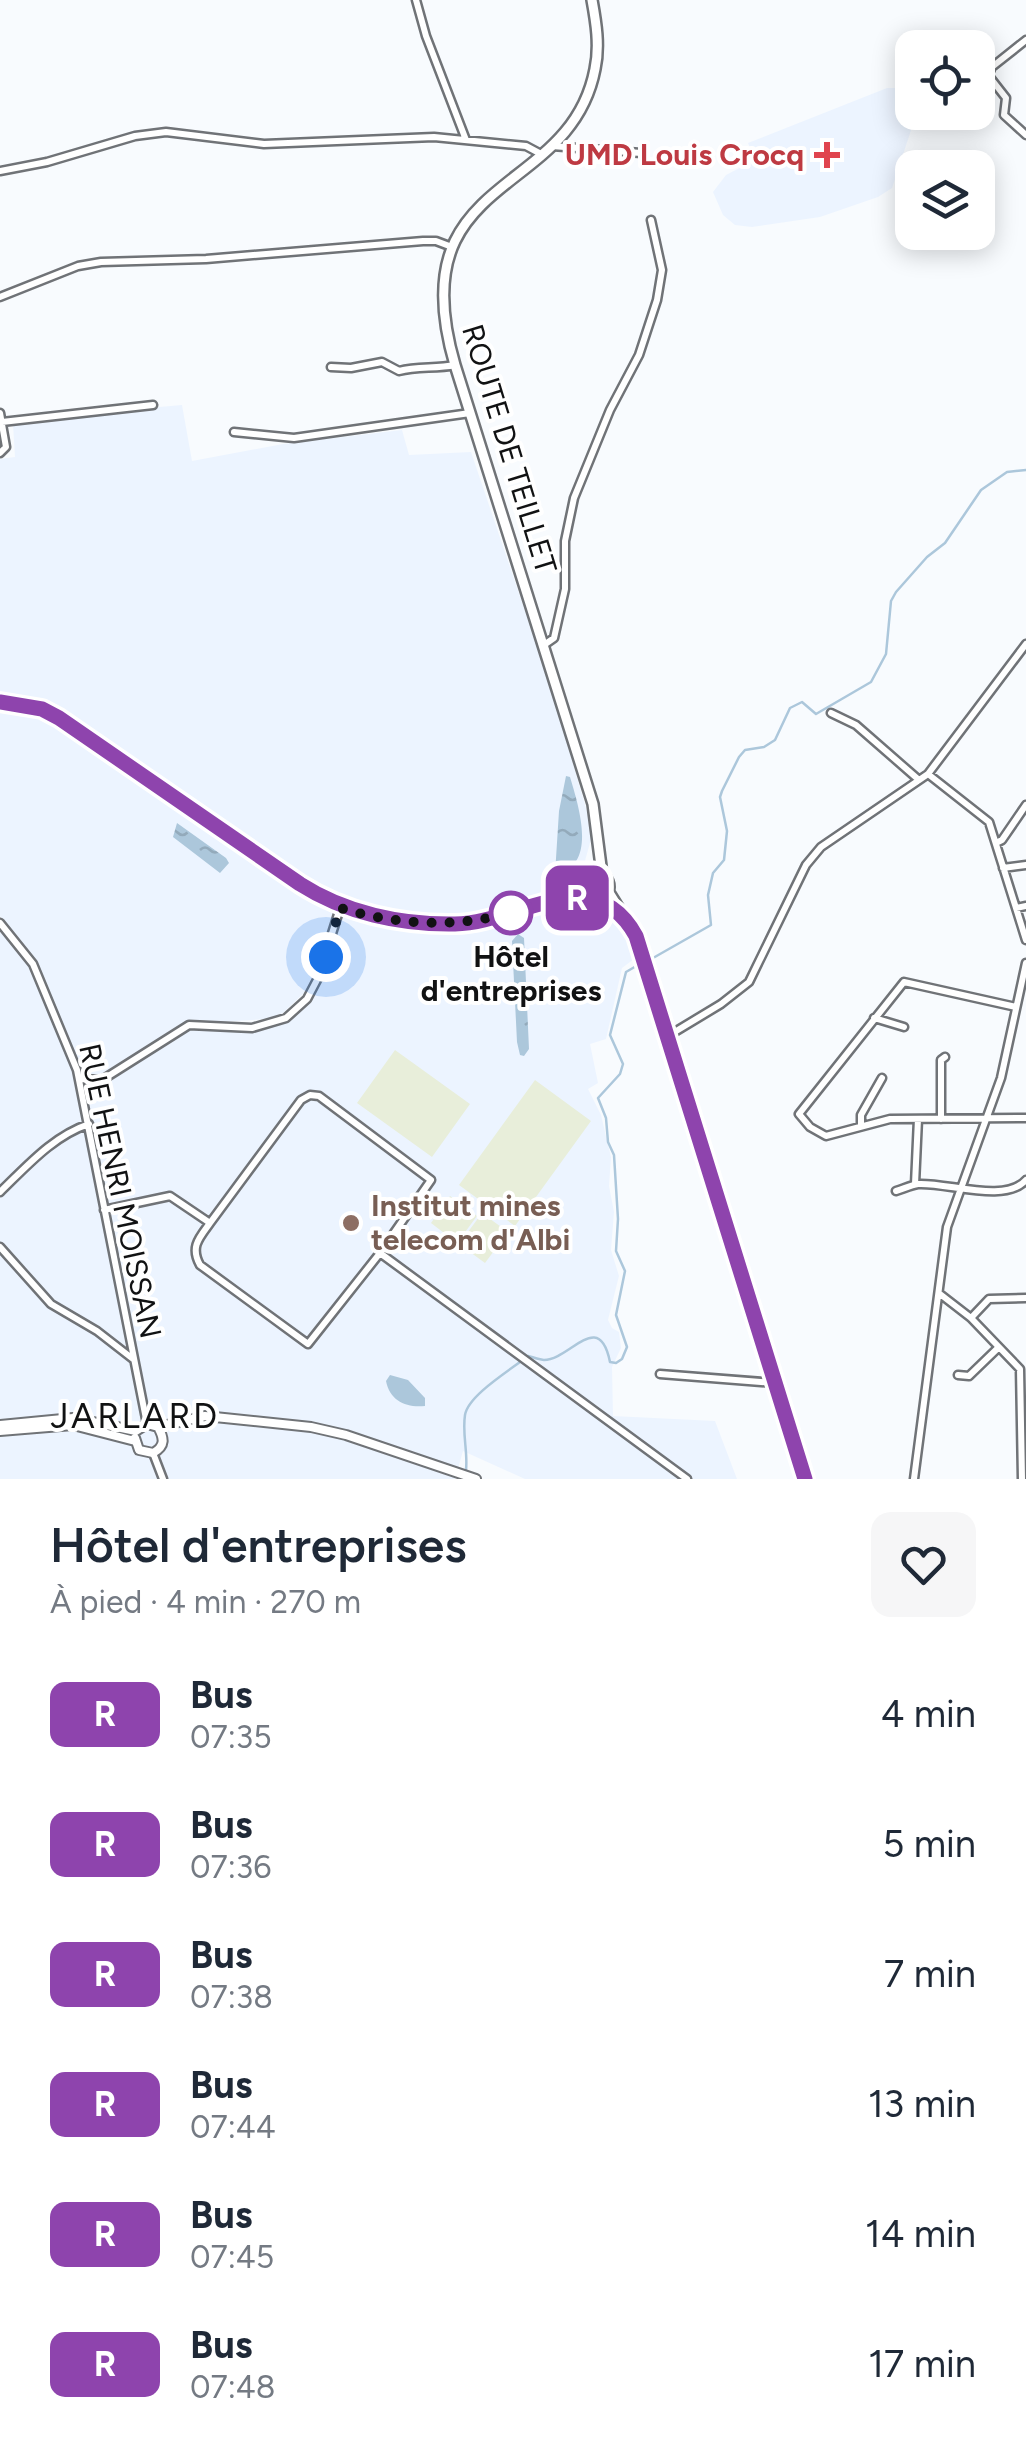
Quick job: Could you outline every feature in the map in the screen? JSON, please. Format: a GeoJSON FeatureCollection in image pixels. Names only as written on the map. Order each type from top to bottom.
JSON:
{"type":"FeatureCollection","features":[{"type":"Feature","properties":{"kind":"main road","name":"ROUTE DE TEILLET"},"geometry":{"type":"LineString","coordinates":[[592,0],[595,71],[580,109],[551,146],[474,211],[452,247],[442,292],[443,318],[455,365],[593,804],[602,874]]}},
{"type":"Feature","properties":{"kind":"main road","name":"ROUTE DE TEILLET"},"geometry":{"type":"LineString","coordinates":[[589,873],[598,839]]}},
{"type":"Feature","properties":{"kind":"main road"},"geometry":{"type":"LineString","coordinates":[[626,918],[612,906],[584,898],[579,886],[589,873],[602,874],[608,892],[626,918],[636,936],[805,1479]]}},
{"type":"Feature","properties":{"kind":"main road"},"geometry":{"type":"LineString","coordinates":[[598,902],[608,892]]}},
{"type":"Feature","properties":{"kind":"street"},"geometry":{"type":"LineString","coordinates":[[416,0],[466,140]]}},
{"type":"Feature","properties":{"kind":"street"},"geometry":{"type":"LineString","coordinates":[[1026,40],[988,71],[1006,98],[1004,115],[1026,136]]}},
{"type":"Feature","properties":{"kind":"street"},"geometry":{"type":"LineString","coordinates":[[0,171],[47,162],[135,136],[166,132],[264,144],[379,137],[466,140],[526,146],[541,154]]}},
{"type":"Feature","properties":{"kind":"street"},"geometry":{"type":"LineString","coordinates":[[551,146],[641,153]]}},
{"type":"Feature","properties":{"kind":"street"},"geometry":{"type":"LineString","coordinates":[[544,646],[554,638],[566,589],[565,541],[574,498],[651,325],[662,270],[651,220]]}},
{"type":"Feature","properties":{"kind":"street"},"geometry":{"type":"LineString","coordinates":[[0,298],[78,266],[101,262],[206,259],[423,241],[452,247]]}},
{"type":"Feature","properties":{"kind":"street"},"geometry":{"type":"LineString","coordinates":[[331,366],[351,368],[382,362],[399,371],[455,365]]}},
{"type":"Feature","properties":{"kind":"street"},"geometry":{"type":"LineString","coordinates":[[0,453],[6,447],[1,418],[153,404]]}},
{"type":"Feature","properties":{"kind":"street"},"geometry":{"type":"LineString","coordinates":[[234,432],[294,438],[470,414]]}},
{"type":"Feature","properties":{"kind":"street"},"geometry":{"type":"LineString","coordinates":[[668,1036],[749,982],[797,878],[821,847],[928,774],[1026,644]]}},
{"type":"Feature","properties":{"kind":"street"},"geometry":{"type":"LineString","coordinates":[[0,702],[42,709],[59,718],[340,908],[416,922],[456,924],[495,918],[562,897],[579,886]]}},
{"type":"Feature","properties":{"kind":"street"},"geometry":{"type":"LineString","coordinates":[[831,713],[856,725],[919,780]]}},
{"type":"Feature","properties":{"kind":"street"},"geometry":{"type":"LineString","coordinates":[[928,774],[989,822],[1026,940]]}},
{"type":"Feature","properties":{"kind":"street"},"geometry":{"type":"LineString","coordinates":[[996,844],[1026,805]]}},
{"type":"Feature","properties":{"kind":"street"},"geometry":{"type":"LineString","coordinates":[[1004,868],[1026,865]]}},
{"type":"Feature","properties":{"kind":"street"},"geometry":{"type":"LineString","coordinates":[[562,897],[584,898]]}},
{"type":"Feature","properties":{"kind":"street"},"geometry":{"type":"LineString","coordinates":[[1016,908],[1026,906]]}},
{"type":"Feature","properties":{"kind":"street"},"geometry":{"type":"LineString","coordinates":[[80,1079],[102,1080],[190,1025],[252,1028],[279,1021],[307,999],[318,978],[340,908]]}},
{"type":"Feature","properties":{"kind":"street","name":"RUE HENRI MOISSAN"},"geometry":{"type":"LineString","coordinates":[[0,924],[32,964],[73,1055],[147,1424]]}},
{"type":"Feature","properties":{"kind":"street"},"geometry":{"type":"LineString","coordinates":[[914,1479],[947,1227],[1001,1078],[1026,963]]}},
{"type":"Feature","properties":{"kind":"street"},"geometry":{"type":"LineString","coordinates":[[1016,1007],[904,982],[799,1114],[826,1136],[890,1119],[1026,1118]]}},
{"type":"Feature","properties":{"kind":"street"},"geometry":{"type":"LineString","coordinates":[[874,1018],[904,1028]]}},
{"type":"Feature","properties":{"kind":"street"},"geometry":{"type":"LineString","coordinates":[[941,1119],[941,1060],[945,1057]]}},
{"type":"Feature","properties":{"kind":"street"},"geometry":{"type":"LineString","coordinates":[[861,1125],[862,1115],[882,1078]]}},
{"type":"Feature","properties":{"kind":"street"},"geometry":{"type":"LineString","coordinates":[[310,1095],[319,1096],[431,1180],[380,1254],[308,1344],[200,1266],[194,1254],[196,1243],[210,1223],[301,1100],[310,1095]]}},
{"type":"Feature","properties":{"kind":"street"},"geometry":{"type":"LineString","coordinates":[[915,1184],[918,1119]]}},
{"type":"Feature","properties":{"kind":"street"},"geometry":{"type":"LineString","coordinates":[[0,1192],[70,1130],[89,1124]]}},
{"type":"Feature","properties":{"kind":"street"},"geometry":{"type":"LineString","coordinates":[[896,1192],[915,1184],[1008,1190],[1026,1180]]}},
{"type":"Feature","properties":{"kind":"street"},"geometry":{"type":"LineString","coordinates":[[104,1210],[170,1196],[210,1223]]}},
{"type":"Feature","properties":{"kind":"street"},"geometry":{"type":"LineString","coordinates":[[0,1247],[51,1304],[98,1331],[134,1360]]}},
{"type":"Feature","properties":{"kind":"street"},"geometry":{"type":"LineString","coordinates":[[380,1254],[687,1479]]}},
{"type":"Feature","properties":{"kind":"street"},"geometry":{"type":"LineString","coordinates":[[940,1294],[1023,1366],[1022,1479]]}},
{"type":"Feature","properties":{"kind":"street"},"geometry":{"type":"LineString","coordinates":[[970,1318],[989,1299],[1026,1298]]}},
{"type":"Feature","properties":{"kind":"street"},"geometry":{"type":"LineString","coordinates":[[958,1376],[970,1376],[999,1347]]}},
{"type":"Feature","properties":{"kind":"street"},"geometry":{"type":"LineString","coordinates":[[660,1374],[774,1383]]}},
{"type":"Feature","properties":{"kind":"street"},"geometry":{"type":"LineString","coordinates":[[136,1436],[147,1424],[158,1427],[205,1416],[311,1428],[346,1435],[473,1478]]}},
{"type":"Feature","properties":{"kind":"street"},"geometry":{"type":"LineString","coordinates":[[0,1428],[57,1418],[136,1436]]}},
{"type":"Feature","properties":{"kind":"street"},"geometry":{"type":"LineString","coordinates":[[163,1437],[173,1423]]}},
{"type":"Feature","properties":{"kind":"street"},"geometry":{"type":"LineString","coordinates":[[154,1453],[163,1444],[158,1427]]}},
{"type":"Feature","properties":{"kind":"street"},"geometry":{"type":"LineString","coordinates":[[136,1436],[143,1452],[154,1453]]}},
{"type":"Feature","properties":{"kind":"street"},"geometry":{"type":"LineString","coordinates":[[154,1453],[163,1479]]}},
{"type":"Feature","properties":{"kind":"shaded area","name":"UMD Louis Crocq"},"geometry":{"type":"Polygon","coordinates":[[[887,88],[895,88],[895,130],[911,130],[904,150],[895,150],[892,188],[878,197],[820,217],[752,227],[735,225],[723,215],[713,192],[726,175],[755,160],[748,143],[887,88]]]}},
{"type":"Feature","properties":{"kind":"shaded area"},"geometry":{"type":"Polygon","coordinates":[[[182,405],[192,461],[283,444],[402,430],[409,455],[471,452],[549,682],[593,832],[583,868],[572,880],[580,905],[612,912],[620,920],[634,959],[622,968],[606,1039],[590,1044],[598,1083],[588,1089],[601,1115],[611,1157],[611,1250],[619,1276],[608,1320],[619,1332],[621,1348],[612,1367],[613,1416],[715,1421],[737,1479],[525,1479],[463,1451],[455,1479],[0,1479],[0,921],[24,944],[0,916],[0,459],[15,457],[13,424],[182,405]],[[306,991],[283,1013],[268,1019],[219,1022],[267,1029],[303,1010],[315,995],[306,991]]]}},
{"type":"Feature","properties":{"kind":"green space"},"geometry":{"type":"Polygon","coordinates":[[[395,1050],[470,1104],[432,1157],[357,1103],[395,1050]]]}},
{"type":"Feature","properties":{"kind":"green space"},"geometry":{"type":"Polygon","coordinates":[[[535,1080],[591,1121],[515,1226],[459,1185],[535,1080]]]}},
{"type":"Feature","properties":{"kind":"green space"},"geometry":{"type":"Polygon","coordinates":[[[450,1196],[477,1216],[457,1243],[431,1223],[450,1196]]]}},
{"type":"Feature","properties":{"kind":"green space"},"geometry":{"type":"Polygon","coordinates":[[[482,1213],[508,1232],[485,1263],[459,1244],[482,1213]]]}},
{"type":"Feature","properties":{"kind":"water"},"geometry":{"type":"Polygon","coordinates":[[[566,776],[570,777],[577,803],[581,847],[569,869],[555,874],[559,811],[566,776]]]}},
{"type":"Feature","properties":{"kind":"water"},"geometry":{"type":"Polygon","coordinates":[[[177,823],[226,858],[229,863],[220,873],[173,837],[177,823]]]}},
{"type":"Feature","properties":{"kind":"water"},"geometry":{"type":"Polygon","coordinates":[[[518,934],[524,938],[529,1049],[524,1056],[520,1055],[517,1042],[512,941],[518,934]]]}},
{"type":"Feature","properties":{"kind":"water"},"geometry":{"type":"Polygon","coordinates":[[[390,1375],[408,1380],[425,1398],[425,1406],[411,1406],[395,1398],[386,1381],[390,1375]]]}},
{"type":"Feature","properties":{"kind":"waterway"},"geometry":{"type":"LineString","coordinates":[[646,962],[711,925],[708,895],[713,873],[724,860],[727,831],[720,797],[739,757],[745,750],[764,747],[775,740],[790,708],[802,702],[816,714],[871,682],[886,654],[891,601],[896,592],[945,543],[981,490],[1007,472],[1026,470]]}},
{"type":"Feature","properties":{"kind":"waterway"},"geometry":{"type":"LineString","coordinates":[[466,1470],[465,1415],[474,1399],[492,1383],[528,1356],[554,1358],[591,1338],[599,1339],[605,1346],[610,1362],[622,1359],[627,1347],[616,1315],[625,1271],[616,1251],[614,1155],[598,1098],[620,1074],[623,1064],[610,1035],[626,972],[638,965]]}},
{"type":"Feature","properties":{"kind":"bus line","name":"R"},"geometry":{"type":"LineString","coordinates":[[0,702],[42,709],[71,725],[340,908],[431,924],[456,924],[495,918],[562,897],[612,906],[626,918],[636,936],[805,1479]]}},
{"type":"Feature","properties":{"kind":"place","name":"UMD Louis Crocq"},"geometry":{"type":"Point","coordinates":[827,155]}},
{"type":"Feature","properties":{"kind":"place","name":"Hôtel d'entreprises"},"geometry":{"type":"Point","coordinates":[511,913]}},
{"type":"Feature","properties":{"kind":"place","name":"Institut mines telecom d'Albi"},"geometry":{"type":"Point","coordinates":[351,1223]}},
{"type":"Feature","properties":{"kind":"district","name":"JARLARD"},"geometry":{"type":"Point","coordinates":[135,1416]}},
{"type":"Feature","properties":{"kind":"route"},"geometry":{"type":"LineString","coordinates":[[326,957],[340,908],[431,924],[479,922],[523,909],[511,913]]}}]}
